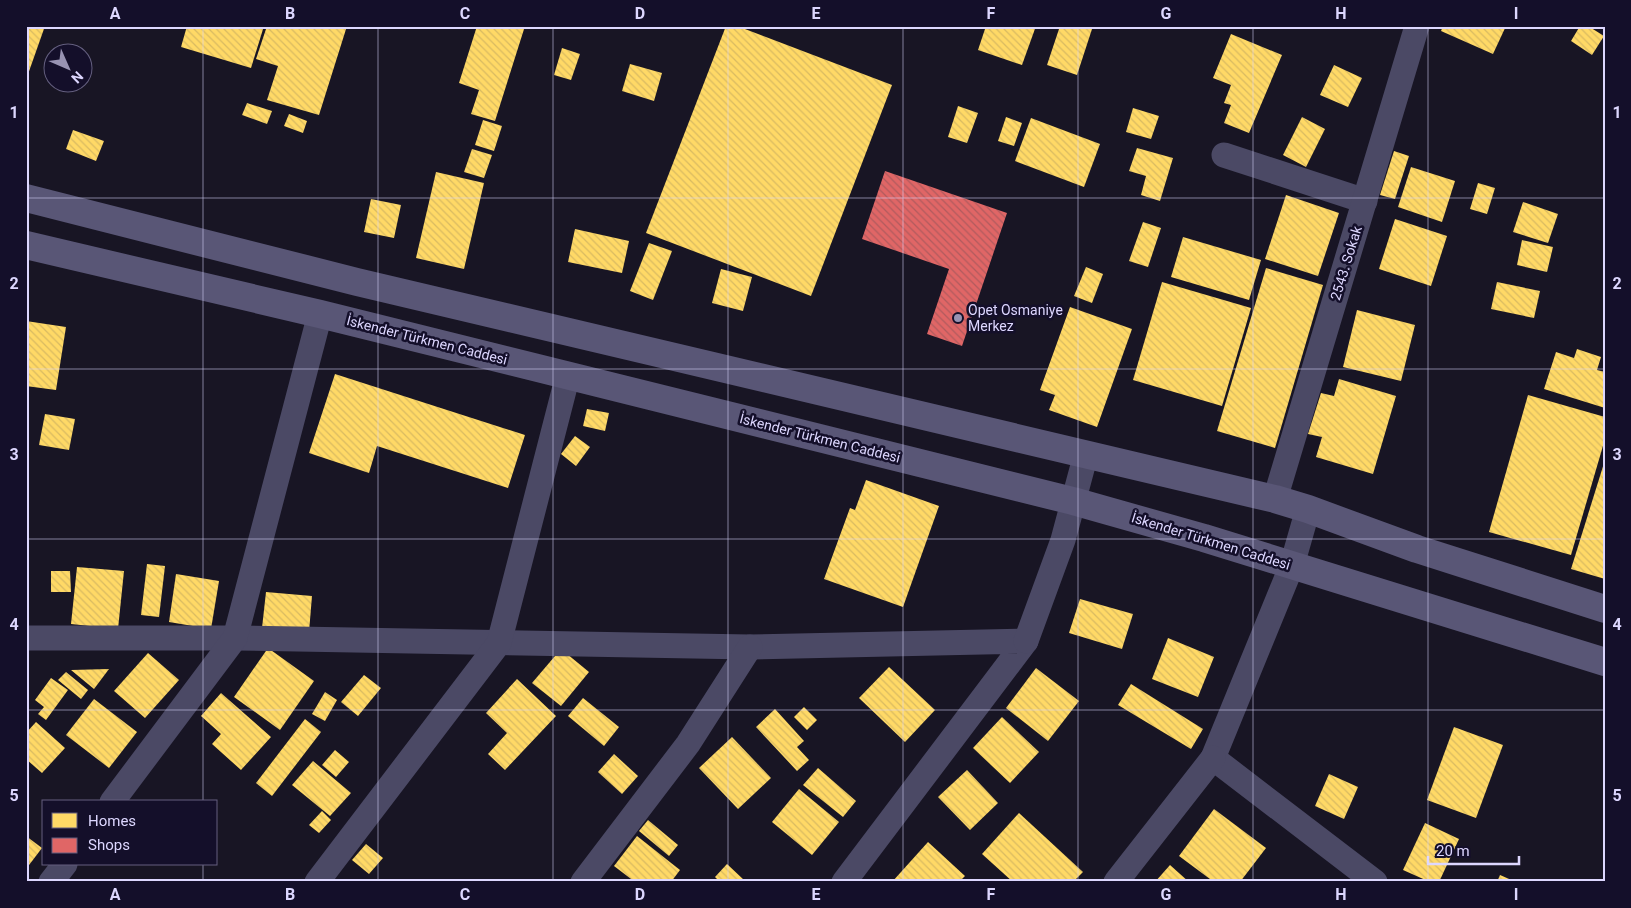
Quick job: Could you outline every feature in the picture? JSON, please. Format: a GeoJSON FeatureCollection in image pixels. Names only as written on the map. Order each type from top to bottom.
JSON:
{"type":"FeatureCollection","features":[{"type":"Feature","properties":{"kind":"main road"},"geometry":{"type":"LineString","coordinates":[[26,198],[367,284],[1275,499],[1308,509],[1417,549],[1605,608]]}},
{"type":"Feature","properties":{"kind":"main road","name":"İskender Türkmen Caddesi"},"geometry":{"type":"LineString","coordinates":[[26,246],[320,314],[1074,501],[1204,538],[1605,662]]}},
{"type":"Feature","properties":{"kind":"street","name":"2543. Sokak"},"geometry":{"type":"LineString","coordinates":[[1275,499],[1417,26]]}},
{"type":"Feature","properties":{"kind":"street"},"geometry":{"type":"LineString","coordinates":[[1224,155],[1365,202]]}},
{"type":"Feature","properties":{"kind":"street"},"geometry":{"type":"LineString","coordinates":[[114,800],[235,638],[320,314]]}},
{"type":"Feature","properties":{"kind":"street"},"geometry":{"type":"LineString","coordinates":[[317,882],[499,644],[568,375]]}},
{"type":"Feature","properties":{"kind":"street"},"geometry":{"type":"LineString","coordinates":[[844,882],[1026,642],[1062,540],[1086,454]]}},
{"type":"Feature","properties":{"kind":"street"},"geometry":{"type":"LineString","coordinates":[[1116,882],[1213,758],[1292,565],[1308,509]]}},
{"type":"Feature","properties":{"kind":"street"},"geometry":{"type":"LineString","coordinates":[[26,638],[235,638],[750,647],[1026,642]]}},
{"type":"Feature","properties":{"kind":"street"},"geometry":{"type":"LineString","coordinates":[[583,882],[688,744],[750,647]]}},
{"type":"Feature","properties":{"kind":"street"},"geometry":{"type":"LineString","coordinates":[[1213,758],[1375,882]]}},
{"type":"Feature","properties":{"kind":"street"},"geometry":{"type":"LineString","coordinates":[[51,882],[63,866]]}},
{"type":"Feature","properties":{"kind":"building: Homes"},"geometry":{"type":"Polygon","coordinates":[[[26,26],[45,26],[27,77],[26,77],[26,26]]]}},
{"type":"Feature","properties":{"kind":"building: Homes"},"geometry":{"type":"Polygon","coordinates":[[[187,26],[264,26],[251,68],[181,47],[187,26]]]}},
{"type":"Feature","properties":{"kind":"building: Homes"},"geometry":{"type":"Polygon","coordinates":[[[267,26],[347,26],[319,115],[267,100],[278,66],[256,59],[267,26]]]}},
{"type":"Feature","properties":{"kind":"building: Homes"},"geometry":{"type":"Polygon","coordinates":[[[477,26],[525,26],[495,121],[471,114],[479,90],[459,83],[477,26]]]}},
{"type":"Feature","properties":{"kind":"building: Homes"},"geometry":{"type":"Polygon","coordinates":[[[726,26],[737,26],[892,85],[811,296],[646,233],[726,26]]]}},
{"type":"Feature","properties":{"kind":"building: Homes"},"geometry":{"type":"Polygon","coordinates":[[[986,26],[1036,26],[1022,65],[978,50],[986,26]]]}},
{"type":"Feature","properties":{"kind":"building: Homes"},"geometry":{"type":"Polygon","coordinates":[[[1060,26],[1093,26],[1077,75],[1047,65],[1060,26]]]}},
{"type":"Feature","properties":{"kind":"building: Homes"},"geometry":{"type":"Polygon","coordinates":[[[1443,26],[1506,26],[1493,54],[1441,31],[1443,26]]]}},
{"type":"Feature","properties":{"kind":"building: Homes"},"geometry":{"type":"Polygon","coordinates":[[[1580,26],[1588,26],[1604,36],[1592,55],[1571,41],[1580,26]]]}},
{"type":"Feature","properties":{"kind":"building: Homes"},"geometry":{"type":"Polygon","coordinates":[[[1231,34],[1282,55],[1249,133],[1224,123],[1231,105],[1224,103],[1231,85],[1213,78],[1231,34]]]}},
{"type":"Feature","properties":{"kind":"building: Homes"},"geometry":{"type":"Polygon","coordinates":[[[562,48],[580,54],[571,80],[554,75],[562,48]]]}},
{"type":"Feature","properties":{"kind":"building: Homes"},"geometry":{"type":"Polygon","coordinates":[[[630,64],[662,73],[654,101],[622,91],[630,64]]]}},
{"type":"Feature","properties":{"kind":"building: Homes"},"geometry":{"type":"Polygon","coordinates":[[[1334,65],[1362,78],[1348,107],[1320,95],[1334,65]]]}},
{"type":"Feature","properties":{"kind":"building: Homes"},"geometry":{"type":"Polygon","coordinates":[[[247,103],[272,111],[267,124],[242,115],[247,103]]]}},
{"type":"Feature","properties":{"kind":"building: Homes"},"geometry":{"type":"Polygon","coordinates":[[[958,106],[978,113],[967,143],[948,137],[958,106]]]}},
{"type":"Feature","properties":{"kind":"building: Homes"},"geometry":{"type":"Polygon","coordinates":[[[1133,108],[1159,116],[1151,139],[1126,132],[1133,108]]]}},
{"type":"Feature","properties":{"kind":"building: Homes"},"geometry":{"type":"Polygon","coordinates":[[[289,114],[307,121],[303,133],[284,126],[289,114]]]}},
{"type":"Feature","properties":{"kind":"building: Homes"},"geometry":{"type":"Polygon","coordinates":[[[1006,117],[1022,123],[1014,146],[998,141],[1006,117]]]}},
{"type":"Feature","properties":{"kind":"building: Homes"},"geometry":{"type":"Polygon","coordinates":[[[1302,117],[1325,129],[1306,167],[1283,155],[1302,117]]]}},
{"type":"Feature","properties":{"kind":"building: Homes"},"geometry":{"type":"Polygon","coordinates":[[[1031,118],[1100,144],[1084,187],[1015,161],[1031,118]]]}},
{"type":"Feature","properties":{"kind":"building: Homes"},"geometry":{"type":"Polygon","coordinates":[[[483,120],[502,126],[494,151],[475,145],[483,120]]]}},
{"type":"Feature","properties":{"kind":"building: Homes"},"geometry":{"type":"Polygon","coordinates":[[[73,130],[104,141],[96,161],[66,149],[73,130]]]}},
{"type":"Feature","properties":{"kind":"building: Homes"},"geometry":{"type":"Polygon","coordinates":[[[1137,148],[1173,158],[1160,201],[1141,195],[1146,176],[1129,171],[1137,148]]]}},
{"type":"Feature","properties":{"kind":"building: Homes"},"geometry":{"type":"Polygon","coordinates":[[[472,149],[492,155],[484,178],[464,172],[472,149]]]}},
{"type":"Feature","properties":{"kind":"building: Homes"},"geometry":{"type":"Polygon","coordinates":[[[1394,151],[1409,156],[1395,199],[1380,195],[1394,151]]]}},
{"type":"Feature","properties":{"kind":"building: Homes"},"geometry":{"type":"Polygon","coordinates":[[[1411,167],[1455,181],[1442,222],[1398,207],[1411,167]]]}},
{"type":"Feature","properties":{"kind":"building: Homes"},"geometry":{"type":"Polygon","coordinates":[[[436,172],[484,183],[464,269],[416,258],[436,172]]]}},
{"type":"Feature","properties":{"kind":"building: Homes"},"geometry":{"type":"Polygon","coordinates":[[[1478,183],[1495,188],[1487,214],[1470,209],[1478,183]]]}},
{"type":"Feature","properties":{"kind":"building: Homes"},"geometry":{"type":"Polygon","coordinates":[[[1286,195],[1339,213],[1318,276],[1265,259],[1286,195]]]}},
{"type":"Feature","properties":{"kind":"building: Homes"},"geometry":{"type":"Polygon","coordinates":[[[371,199],[401,205],[394,238],[364,232],[371,199]]]}},
{"type":"Feature","properties":{"kind":"building: Homes"},"geometry":{"type":"Polygon","coordinates":[[[1523,202],[1558,214],[1548,243],[1513,232],[1523,202]]]}},
{"type":"Feature","properties":{"kind":"building: Homes"},"geometry":{"type":"Polygon","coordinates":[[[1395,219],[1447,236],[1431,286],[1379,269],[1395,219]]]}},
{"type":"Feature","properties":{"kind":"building: Homes"},"geometry":{"type":"Polygon","coordinates":[[[1143,222],[1161,228],[1148,267],[1129,261],[1143,222]]]}},
{"type":"Feature","properties":{"kind":"building: Homes"},"geometry":{"type":"Polygon","coordinates":[[[575,229],[629,241],[622,273],[568,262],[575,229]]]}},
{"type":"Feature","properties":{"kind":"building: Homes"},"geometry":{"type":"Polygon","coordinates":[[[1183,237],[1261,260],[1249,300],[1171,277],[1183,237]]]}},
{"type":"Feature","properties":{"kind":"building: Homes"},"geometry":{"type":"Polygon","coordinates":[[[1522,240],[1553,247],[1547,272],[1517,265],[1522,240]]]}},
{"type":"Feature","properties":{"kind":"building: Homes"},"geometry":{"type":"Polygon","coordinates":[[[649,243],[672,251],[653,300],[630,291],[649,243]]]}},
{"type":"Feature","properties":{"kind":"building: Homes"},"geometry":{"type":"Polygon","coordinates":[[[1086,267],[1103,274],[1092,303],[1074,296],[1086,267]]]}},
{"type":"Feature","properties":{"kind":"building: Homes"},"geometry":{"type":"Polygon","coordinates":[[[1266,268],[1323,285],[1275,448],[1217,431],[1266,268]]]}},
{"type":"Feature","properties":{"kind":"building: Homes"},"geometry":{"type":"Polygon","coordinates":[[[721,269],[752,277],[743,311],[712,303],[721,269]]]}},
{"type":"Feature","properties":{"kind":"building: Homes"},"geometry":{"type":"Polygon","coordinates":[[[1162,282],[1251,308],[1222,406],[1133,380],[1162,282]]]}},
{"type":"Feature","properties":{"kind":"building: Homes"},"geometry":{"type":"Polygon","coordinates":[[[1497,282],[1540,291],[1534,318],[1491,309],[1497,282]]]}},
{"type":"Feature","properties":{"kind":"building: Homes"},"geometry":{"type":"Polygon","coordinates":[[[1070,307],[1132,329],[1097,427],[1049,410],[1055,395],[1040,390],[1070,307]]]}},
{"type":"Feature","properties":{"kind":"building: Homes"},"geometry":{"type":"Polygon","coordinates":[[[1357,310],[1415,325],[1401,381],[1343,367],[1357,310]]]}},
{"type":"Feature","properties":{"kind":"building: Homes"},"geometry":{"type":"Polygon","coordinates":[[[26,321],[66,327],[56,390],[26,386],[26,321]]]}},
{"type":"Feature","properties":{"kind":"building: Homes"},"geometry":{"type":"Polygon","coordinates":[[[1577,349],[1601,357],[1597,370],[1605,372],[1605,408],[1544,389],[1556,352],[1574,358],[1577,349]]]}},
{"type":"Feature","properties":{"kind":"building: Homes"},"geometry":{"type":"Polygon","coordinates":[[[335,374],[525,435],[508,488],[377,446],[369,473],[309,453],[335,374]]]}},
{"type":"Feature","properties":{"kind":"building: Homes"},"geometry":{"type":"Polygon","coordinates":[[[1339,379],[1396,396],[1373,474],[1316,457],[1322,437],[1308,434],[1321,393],[1334,396],[1339,379]]]}},
{"type":"Feature","properties":{"kind":"building: Homes"},"geometry":{"type":"Polygon","coordinates":[[[1528,395],[1605,417],[1605,439],[1571,555],[1489,532],[1528,395]]]}},
{"type":"Feature","properties":{"kind":"building: Homes"},"geometry":{"type":"Polygon","coordinates":[[[587,409],[609,413],[605,431],[583,426],[587,409]]]}},
{"type":"Feature","properties":{"kind":"building: Homes"},"geometry":{"type":"Polygon","coordinates":[[[45,414],[75,419],[69,450],[39,445],[45,414]]]}},
{"type":"Feature","properties":{"kind":"building: Homes"},"geometry":{"type":"Polygon","coordinates":[[[575,436],[590,447],[576,466],[561,454],[575,436]]]}},
{"type":"Feature","properties":{"kind":"building: Homes"},"geometry":{"type":"Polygon","coordinates":[[[1605,460],[1605,579],[1571,569],[1605,460]]]}},
{"type":"Feature","properties":{"kind":"building: Homes"},"geometry":{"type":"Polygon","coordinates":[[[866,480],[939,506],[903,607],[824,579],[850,508],[855,510],[866,480]]]}},
{"type":"Feature","properties":{"kind":"building: Homes"},"geometry":{"type":"Polygon","coordinates":[[[147,564],[165,566],[159,617],[141,615],[147,564]]]}},
{"type":"Feature","properties":{"kind":"building: Homes"},"geometry":{"type":"Polygon","coordinates":[[[77,567],[124,571],[118,629],[71,624],[77,567]]]}},
{"type":"Feature","properties":{"kind":"building: Homes"},"geometry":{"type":"Polygon","coordinates":[[[51,571],[70,571],[71,592],[51,592],[51,571]]]}},
{"type":"Feature","properties":{"kind":"building: Homes"},"geometry":{"type":"Polygon","coordinates":[[[176,574],[219,581],[211,629],[169,622],[176,574]]]}},
{"type":"Feature","properties":{"kind":"building: Homes"},"geometry":{"type":"Polygon","coordinates":[[[266,592],[312,596],[309,632],[262,628],[266,592]]]}},
{"type":"Feature","properties":{"kind":"building: Homes"},"geometry":{"type":"Polygon","coordinates":[[[1080,599],[1133,614],[1122,649],[1069,633],[1080,599]]]}},
{"type":"Feature","properties":{"kind":"building: Homes"},"geometry":{"type":"Polygon","coordinates":[[[1168,638],[1214,657],[1198,697],[1152,679],[1168,638]]]}},
{"type":"Feature","properties":{"kind":"building: Homes"},"geometry":{"type":"Polygon","coordinates":[[[268,648],[314,681],[280,730],[234,697],[268,648]]]}},
{"type":"Feature","properties":{"kind":"building: Homes"},"geometry":{"type":"Polygon","coordinates":[[[561,649],[589,672],[561,706],[532,683],[561,649]]]}},
{"type":"Feature","properties":{"kind":"building: Homes"},"geometry":{"type":"Polygon","coordinates":[[[148,653],[179,680],[145,718],[114,691],[148,653]]]}},
{"type":"Feature","properties":{"kind":"building: Homes"},"geometry":{"type":"Polygon","coordinates":[[[889,667],[935,710],[905,742],[859,698],[889,667]]]}},
{"type":"Feature","properties":{"kind":"building: Homes"},"geometry":{"type":"Polygon","coordinates":[[[1036,668],[1079,701],[1048,741],[1006,708],[1036,668]]]}},
{"type":"Feature","properties":{"kind":"building: Homes"},"geometry":{"type":"Polygon","coordinates":[[[109,669],[94,689],[71,670],[109,669]]]}},
{"type":"Feature","properties":{"kind":"building: Homes"},"geometry":{"type":"Polygon","coordinates":[[[66,672],[88,690],[81,699],[58,680],[66,672]]]}},
{"type":"Feature","properties":{"kind":"building: Homes"},"geometry":{"type":"Polygon","coordinates":[[[364,675],[381,688],[358,716],[341,702],[364,675]]]}},
{"type":"Feature","properties":{"kind":"building: Homes"},"geometry":{"type":"Polygon","coordinates":[[[51,678],[68,690],[46,720],[38,714],[44,707],[35,700],[51,678]]]}},
{"type":"Feature","properties":{"kind":"building: Homes"},"geometry":{"type":"Polygon","coordinates":[[[517,679],[556,716],[505,770],[488,754],[507,733],[486,713],[517,679]]]}},
{"type":"Feature","properties":{"kind":"building: Homes"},"geometry":{"type":"Polygon","coordinates":[[[1131,684],[1203,729],[1191,749],[1118,705],[1131,684]]]}},
{"type":"Feature","properties":{"kind":"building: Homes"},"geometry":{"type":"Polygon","coordinates":[[[325,692],[337,700],[325,721],[312,714],[325,692]]]}},
{"type":"Feature","properties":{"kind":"building: Homes"},"geometry":{"type":"Polygon","coordinates":[[[221,693],[271,737],[241,770],[212,744],[221,734],[201,716],[221,693]]]}},
{"type":"Feature","properties":{"kind":"building: Homes"},"geometry":{"type":"Polygon","coordinates":[[[583,698],[619,727],[604,746],[568,716],[583,698]]]}},
{"type":"Feature","properties":{"kind":"building: Homes"},"geometry":{"type":"Polygon","coordinates":[[[94,699],[137,732],[109,768],[66,735],[94,699]]]}},
{"type":"Feature","properties":{"kind":"building: Homes"},"geometry":{"type":"Polygon","coordinates":[[[804,707],[817,720],[807,730],[794,717],[804,707]]]}},
{"type":"Feature","properties":{"kind":"building: Homes"},"geometry":{"type":"Polygon","coordinates":[[[775,709],[804,741],[797,747],[809,760],[797,771],[756,727],[775,709]]]}},
{"type":"Feature","properties":{"kind":"building: Homes"},"geometry":{"type":"Polygon","coordinates":[[[1002,717],[1039,752],[1010,783],[973,748],[1002,717]]]}},
{"type":"Feature","properties":{"kind":"building: Homes"},"geometry":{"type":"Polygon","coordinates":[[[305,719],[321,732],[272,796],[256,783],[305,719]]]}},
{"type":"Feature","properties":{"kind":"building: Homes"},"geometry":{"type":"Polygon","coordinates":[[[36,722],[65,748],[42,773],[26,759],[26,733],[36,722]]]}},
{"type":"Feature","properties":{"kind":"building: Homes"},"geometry":{"type":"Polygon","coordinates":[[[1454,727],[1503,745],[1476,818],[1427,800],[1454,727]]]}},
{"type":"Feature","properties":{"kind":"building: Homes"},"geometry":{"type":"Polygon","coordinates":[[[732,737],[771,778],[738,809],[699,768],[732,737]]]}},
{"type":"Feature","properties":{"kind":"building: Homes"},"geometry":{"type":"Polygon","coordinates":[[[335,750],[349,762],[336,777],[322,765],[335,750]]]}},
{"type":"Feature","properties":{"kind":"building: Homes"},"geometry":{"type":"Polygon","coordinates":[[[614,754],[638,776],[622,794],[598,772],[614,754]]]}},
{"type":"Feature","properties":{"kind":"building: Homes"},"geometry":{"type":"Polygon","coordinates":[[[313,761],[351,793],[330,816],[292,785],[313,761]]]}},
{"type":"Feature","properties":{"kind":"building: Homes"},"geometry":{"type":"Polygon","coordinates":[[[818,768],[856,801],[843,817],[803,785],[818,768]]]}},
{"type":"Feature","properties":{"kind":"building: Homes"},"geometry":{"type":"Polygon","coordinates":[[[967,770],[998,803],[970,830],[938,797],[967,770]]]}},
{"type":"Feature","properties":{"kind":"building: Homes"},"geometry":{"type":"Polygon","coordinates":[[[1329,774],[1358,787],[1344,819],[1315,806],[1329,774]]]}},
{"type":"Feature","properties":{"kind":"building: Homes"},"geometry":{"type":"Polygon","coordinates":[[[799,789],[839,822],[812,855],[772,822],[799,789]]]}},
{"type":"Feature","properties":{"kind":"building: Homes"},"geometry":{"type":"Polygon","coordinates":[[[1214,809],[1266,848],[1240,882],[1214,882],[1179,856],[1214,809]]]}},
{"type":"Feature","properties":{"kind":"building: Homes"},"geometry":{"type":"Polygon","coordinates":[[[322,811],[331,820],[319,833],[309,825],[322,811]]]}},
{"type":"Feature","properties":{"kind":"building: Homes"},"geometry":{"type":"Polygon","coordinates":[[[1019,813],[1083,872],[1073,882],[1013,882],[982,854],[1019,813]]]}},
{"type":"Feature","properties":{"kind":"building: Homes"},"geometry":{"type":"Polygon","coordinates":[[[648,820],[678,845],[669,856],[639,831],[648,820]]]}},
{"type":"Feature","properties":{"kind":"building: Homes"},"geometry":{"type":"Polygon","coordinates":[[[1425,823],[1459,839],[1439,882],[1430,882],[1403,870],[1425,823]]]}},
{"type":"Feature","properties":{"kind":"building: Homes"},"geometry":{"type":"Polygon","coordinates":[[[26,836],[42,848],[26,869],[26,836]]]}},
{"type":"Feature","properties":{"kind":"building: Homes"},"geometry":{"type":"Polygon","coordinates":[[[637,836],[680,870],[671,882],[635,882],[614,866],[637,836]]]}},
{"type":"Feature","properties":{"kind":"building: Homes"},"geometry":{"type":"Polygon","coordinates":[[[928,842],[965,876],[959,882],[892,882],[928,842]]]}},
{"type":"Feature","properties":{"kind":"building: Homes"},"geometry":{"type":"Polygon","coordinates":[[[366,844],[383,858],[369,874],[352,860],[366,844]]]}},
{"type":"Feature","properties":{"kind":"building: Homes"},"geometry":{"type":"Polygon","coordinates":[[[727,864],[744,880],[743,882],[720,882],[715,877],[727,864]]]}},
{"type":"Feature","properties":{"kind":"building: Homes"},"geometry":{"type":"Polygon","coordinates":[[[1170,865],[1189,882],[1155,882],[1170,865]]]}},
{"type":"Feature","properties":{"kind":"building: Homes"},"geometry":{"type":"Polygon","coordinates":[[[1500,875],[1516,882],[1497,882],[1500,875]]]}},
{"type":"Feature","properties":{"kind":"building: Shops"},"geometry":{"type":"Polygon","coordinates":[[[885,171],[1007,213],[962,346],[927,334],[949,269],[862,239],[885,171]]]}},
{"type":"Feature","properties":{"kind":"place","name":"Opet Osmaniye Merkez"},"geometry":{"type":"Point","coordinates":[958,318]}}]}
